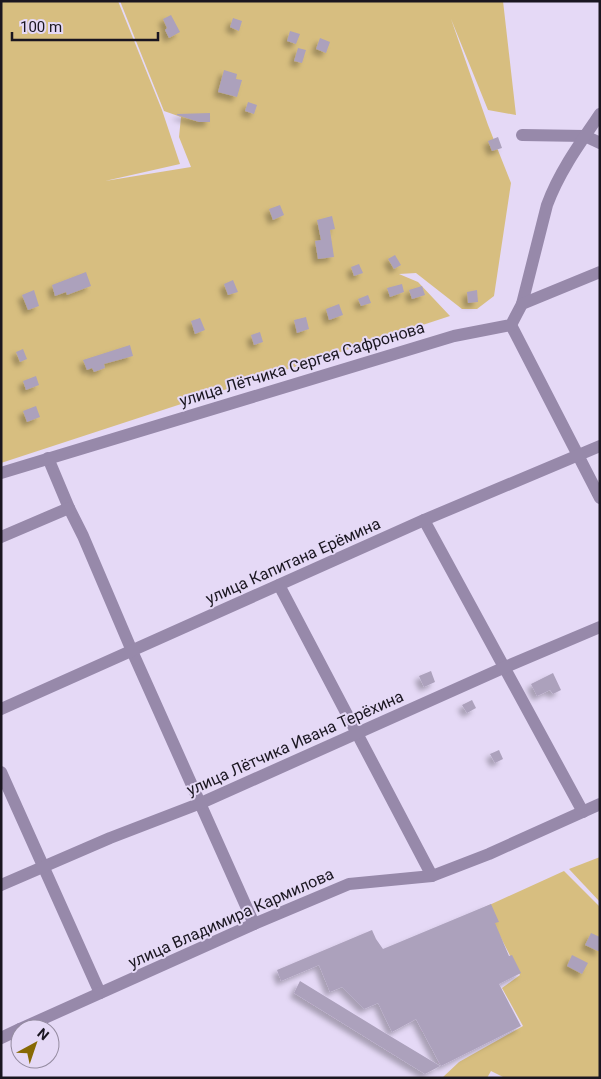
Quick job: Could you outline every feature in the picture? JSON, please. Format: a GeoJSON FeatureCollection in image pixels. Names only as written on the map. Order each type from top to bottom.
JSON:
{"type":"FeatureCollection","features":[{"type":"Feature","properties":{"kind":"street"},"geometry":{"type":"LineString","coordinates":[[600,114],[560,176],[547,205],[522,304],[511,325],[600,498]]}},
{"type":"Feature","properties":{"kind":"street"},"geometry":{"type":"LineString","coordinates":[[522,135],[585,136],[600,143]]}},
{"type":"Feature","properties":{"kind":"street"},"geometry":{"type":"LineString","coordinates":[[522,304],[600,272]]}},
{"type":"Feature","properties":{"kind":"street","name":"улица Лётчика Сергея Сафронова"},"geometry":{"type":"LineString","coordinates":[[1,472],[454,336],[511,325]]}},
{"type":"Feature","properties":{"kind":"street","name":"улица Капитана Ерёмина"},"geometry":{"type":"LineString","coordinates":[[1,710],[424,520],[600,446]]}},
{"type":"Feature","properties":{"kind":"street"},"geometry":{"type":"LineString","coordinates":[[48,458],[254,924]]}},
{"type":"Feature","properties":{"kind":"street"},"geometry":{"type":"LineString","coordinates":[[1,537],[69,508]]}},
{"type":"Feature","properties":{"kind":"street"},"geometry":{"type":"LineString","coordinates":[[424,520],[582,812]]}},
{"type":"Feature","properties":{"kind":"street"},"geometry":{"type":"LineString","coordinates":[[279,585],[358,732],[432,876]]}},
{"type":"Feature","properties":{"kind":"street","name":"улица Лётчика Ивана Терёхина"},"geometry":{"type":"LineString","coordinates":[[1,884],[110,838],[201,803],[503,668],[600,627]]}},
{"type":"Feature","properties":{"kind":"street"},"geometry":{"type":"LineString","coordinates":[[1,772],[100,993]]}},
{"type":"Feature","properties":{"kind":"street","name":"улица Владимира Кармилова"},"geometry":{"type":"LineString","coordinates":[[42,1019],[254,924],[349,884],[432,876],[490,854],[600,804]]}},
{"type":"Feature","properties":{"kind":"shaded area"},"geometry":{"type":"Polygon","coordinates":[[[1,1],[118,1],[162,110],[180,164],[105,181],[191,167],[179,137],[181,117],[164,111],[120,1],[503,1],[516,115],[488,110],[451,19],[488,125],[511,183],[494,296],[477,309],[462,309],[416,273],[399,274],[418,282],[450,316],[1,463],[1,1]]]}},
{"type":"Feature","properties":{"kind":"shaded area"},"geometry":{"type":"Polygon","coordinates":[[[600,857],[600,902],[569,869],[600,857]]]}},
{"type":"Feature","properties":{"kind":"shaded area"},"geometry":{"type":"Polygon","coordinates":[[[564,871],[600,907],[600,1078],[505,1078],[491,1071],[487,1078],[442,1078],[459,1062],[523,1026],[502,988],[520,975],[485,907],[564,871]]]}},
{"type":"Feature","properties":{"kind":"building"},"geometry":{"type":"Polygon","coordinates":[[[171,15],[180,32],[169,38],[163,19],[171,15]]]}},
{"type":"Feature","properties":{"kind":"building"},"geometry":{"type":"Polygon","coordinates":[[[233,18],[242,21],[239,31],[230,27],[233,18]]]}},
{"type":"Feature","properties":{"kind":"building"},"geometry":{"type":"Polygon","coordinates":[[[290,31],[300,34],[296,44],[287,41],[290,31]]]}},
{"type":"Feature","properties":{"kind":"building"},"geometry":{"type":"Polygon","coordinates":[[[320,38],[330,42],[326,53],[316,49],[320,38]]]}},
{"type":"Feature","properties":{"kind":"building"},"geometry":{"type":"Polygon","coordinates":[[[298,48],[306,50],[302,63],[294,61],[298,48]]]}},
{"type":"Feature","properties":{"kind":"building"},"geometry":{"type":"Polygon","coordinates":[[[224,70],[237,74],[236,79],[242,80],[237,97],[218,92],[224,70]]]}},
{"type":"Feature","properties":{"kind":"building"},"geometry":{"type":"Polygon","coordinates":[[[248,102],[257,105],[254,114],[245,111],[248,102]]]}},
{"type":"Feature","properties":{"kind":"building"},"geometry":{"type":"Polygon","coordinates":[[[210,113],[210,122],[199,122],[177,115],[177,114],[210,113]]]}},
{"type":"Feature","properties":{"kind":"building"},"geometry":{"type":"Polygon","coordinates":[[[498,137],[502,148],[492,151],[488,141],[498,137]]]}},
{"type":"Feature","properties":{"kind":"building"},"geometry":{"type":"Polygon","coordinates":[[[280,205],[284,215],[273,220],[269,209],[280,205]]]}},
{"type":"Feature","properties":{"kind":"building"},"geometry":{"type":"Polygon","coordinates":[[[332,216],[335,229],[330,230],[334,257],[318,259],[315,241],[321,240],[317,220],[332,216]]]}},
{"type":"Feature","properties":{"kind":"building"},"geometry":{"type":"Polygon","coordinates":[[[395,255],[401,265],[394,269],[388,259],[395,255]]]}},
{"type":"Feature","properties":{"kind":"building"},"geometry":{"type":"Polygon","coordinates":[[[359,264],[363,273],[354,276],[351,267],[359,264]]]}},
{"type":"Feature","properties":{"kind":"building"},"geometry":{"type":"Polygon","coordinates":[[[86,272],[91,286],[67,295],[66,292],[55,296],[52,285],[86,272]]]}},
{"type":"Feature","properties":{"kind":"building"},"geometry":{"type":"Polygon","coordinates":[[[233,280],[238,292],[228,295],[224,284],[233,280]]]}},
{"type":"Feature","properties":{"kind":"building"},"geometry":{"type":"Polygon","coordinates":[[[402,284],[404,292],[390,297],[387,288],[402,284]]]}},
{"type":"Feature","properties":{"kind":"building"},"geometry":{"type":"Polygon","coordinates":[[[422,286],[425,295],[412,299],[409,290],[422,286]]]}},
{"type":"Feature","properties":{"kind":"building"},"geometry":{"type":"Polygon","coordinates":[[[34,290],[39,306],[28,310],[22,295],[34,290]]]}},
{"type":"Feature","properties":{"kind":"building"},"geometry":{"type":"Polygon","coordinates":[[[477,290],[478,302],[468,303],[467,292],[477,290]]]}},
{"type":"Feature","properties":{"kind":"building"},"geometry":{"type":"Polygon","coordinates":[[[368,295],[371,303],[361,306],[358,299],[368,295]]]}},
{"type":"Feature","properties":{"kind":"building"},"geometry":{"type":"Polygon","coordinates":[[[339,304],[343,315],[329,320],[326,309],[339,304]]]}},
{"type":"Feature","properties":{"kind":"building"},"geometry":{"type":"Polygon","coordinates":[[[306,317],[309,329],[297,333],[294,320],[306,317]]]}},
{"type":"Feature","properties":{"kind":"building"},"geometry":{"type":"Polygon","coordinates":[[[200,318],[205,330],[195,334],[191,321],[200,318]]]}},
{"type":"Feature","properties":{"kind":"building"},"geometry":{"type":"Polygon","coordinates":[[[260,332],[263,342],[254,345],[251,335],[260,332]]]}},
{"type":"Feature","properties":{"kind":"building"},"geometry":{"type":"Polygon","coordinates":[[[130,345],[133,356],[104,364],[105,368],[94,372],[92,368],[87,370],[83,360],[130,345]]]}},
{"type":"Feature","properties":{"kind":"building"},"geometry":{"type":"Polygon","coordinates":[[[23,349],[27,359],[20,362],[16,352],[23,349]]]}},
{"type":"Feature","properties":{"kind":"building"},"geometry":{"type":"Polygon","coordinates":[[[36,376],[39,385],[26,390],[23,381],[36,376]]]}},
{"type":"Feature","properties":{"kind":"building"},"geometry":{"type":"Polygon","coordinates":[[[36,406],[40,417],[27,422],[23,411],[36,406]]]}},
{"type":"Feature","properties":{"kind":"building"},"geometry":{"type":"Polygon","coordinates":[[[431,671],[435,682],[424,687],[419,676],[431,671]]]}},
{"type":"Feature","properties":{"kind":"building"},"geometry":{"type":"Polygon","coordinates":[[[553,673],[561,690],[553,694],[550,690],[537,696],[531,684],[553,673]]]}},
{"type":"Feature","properties":{"kind":"building"},"geometry":{"type":"Polygon","coordinates":[[[472,700],[476,708],[467,713],[462,705],[472,700]]]}},
{"type":"Feature","properties":{"kind":"building"},"geometry":{"type":"Polygon","coordinates":[[[499,750],[503,759],[495,763],[490,754],[499,750]]]}},
{"type":"Feature","properties":{"kind":"building"},"geometry":{"type":"Polygon","coordinates":[[[491,904],[499,922],[495,923],[509,956],[512,955],[521,973],[499,984],[521,1026],[441,1066],[416,1019],[392,1032],[378,1003],[364,1009],[342,987],[330,992],[319,965],[281,981],[277,970],[372,930],[383,949],[491,904]]]}},
{"type":"Feature","properties":{"kind":"building"},"geometry":{"type":"Polygon","coordinates":[[[591,933],[600,937],[600,952],[585,945],[591,933]]]}},
{"type":"Feature","properties":{"kind":"building"},"geometry":{"type":"Polygon","coordinates":[[[572,955],[588,963],[582,974],[567,966],[572,955]]]}},
{"type":"Feature","properties":{"kind":"building"},"geometry":{"type":"Polygon","coordinates":[[[300,981],[440,1066],[425,1074],[294,993],[300,981]]]}}]}
